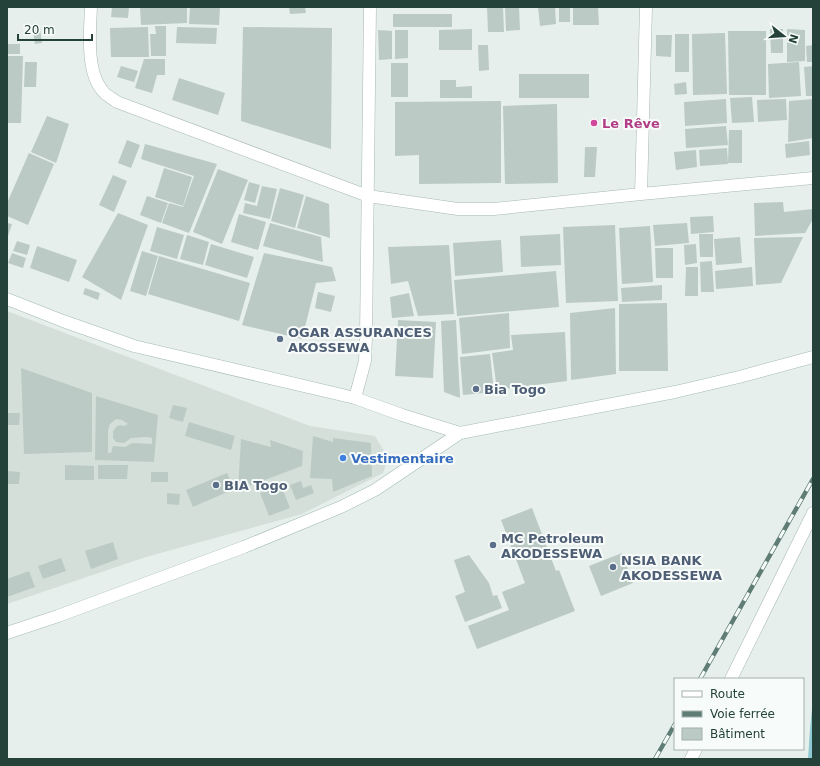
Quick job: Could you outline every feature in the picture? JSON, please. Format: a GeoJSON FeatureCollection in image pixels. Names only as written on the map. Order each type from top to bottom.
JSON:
{"type":"FeatureCollection","features":[{"type":"Feature","properties":{"kind":"street"},"geometry":{"type":"LineString","coordinates":[[90,7],[90,56],[94,77],[102,91],[117,102],[368,196],[458,209],[494,209],[813,178]]}},
{"type":"Feature","properties":{"kind":"street"},"geometry":{"type":"LineString","coordinates":[[355,398],[365,361],[366,337],[370,7]]}},
{"type":"Feature","properties":{"kind":"street"},"geometry":{"type":"LineString","coordinates":[[641,194],[646,7]]}},
{"type":"Feature","properties":{"kind":"street"},"geometry":{"type":"LineString","coordinates":[[7,299],[134,346],[355,398],[402,415],[460,433]]}},
{"type":"Feature","properties":{"kind":"street"},"geometry":{"type":"LineString","coordinates":[[7,633],[58,616],[222,555],[341,507],[375,490],[460,433],[675,392],[813,357]]}},
{"type":"Feature","properties":{"kind":"street"},"geometry":{"type":"LineString","coordinates":[[731,678],[813,513]]}},
{"type":"Feature","properties":{"kind":"street"},"geometry":{"type":"LineString","coordinates":[[691,759],[696,750]]}},
{"type":"Feature","properties":{"kind":"shaded area"},"geometry":{"type":"Polygon","coordinates":[[[7,311],[310,426],[375,436],[388,458],[383,473],[302,514],[146,557],[7,604],[7,311]]]}},
{"type":"Feature","properties":{"kind":"water"},"geometry":{"type":"Polygon","coordinates":[[[813,699],[813,759],[808,759],[810,729],[813,699]]]}},
{"type":"Feature","properties":{"kind":"building"},"geometry":{"type":"Polygon","coordinates":[[[112,7],[129,7],[128,18],[111,17],[112,7]]]}},
{"type":"Feature","properties":{"kind":"building"},"geometry":{"type":"Polygon","coordinates":[[[140,7],[187,7],[187,23],[141,25],[140,7]]]}},
{"type":"Feature","properties":{"kind":"building"},"geometry":{"type":"Polygon","coordinates":[[[190,7],[220,7],[219,25],[189,24],[190,7]]]}},
{"type":"Feature","properties":{"kind":"building"},"geometry":{"type":"Polygon","coordinates":[[[289,7],[305,7],[306,13],[290,14],[289,7]]]}},
{"type":"Feature","properties":{"kind":"building"},"geometry":{"type":"Polygon","coordinates":[[[487,7],[503,7],[504,32],[488,32],[487,7]]]}},
{"type":"Feature","properties":{"kind":"building"},"geometry":{"type":"Polygon","coordinates":[[[505,7],[519,7],[520,30],[506,31],[505,7]]]}},
{"type":"Feature","properties":{"kind":"building"},"geometry":{"type":"Polygon","coordinates":[[[538,7],[555,7],[556,24],[540,26],[538,7]]]}},
{"type":"Feature","properties":{"kind":"building"},"geometry":{"type":"Polygon","coordinates":[[[559,7],[570,7],[570,22],[559,22],[559,7]]]}},
{"type":"Feature","properties":{"kind":"building"},"geometry":{"type":"Polygon","coordinates":[[[573,7],[598,7],[599,25],[573,25],[573,7]]]}},
{"type":"Feature","properties":{"kind":"building"},"geometry":{"type":"Polygon","coordinates":[[[393,14],[452,14],[452,27],[393,27],[393,14]]]}},
{"type":"Feature","properties":{"kind":"building"},"geometry":{"type":"Polygon","coordinates":[[[155,26],[166,26],[166,56],[151,56],[150,34],[156,34],[155,26]]]}},
{"type":"Feature","properties":{"kind":"building"},"geometry":{"type":"Polygon","coordinates":[[[148,27],[149,57],[111,57],[110,28],[148,27]]]}},
{"type":"Feature","properties":{"kind":"building"},"geometry":{"type":"Polygon","coordinates":[[[177,27],[217,28],[216,44],[176,43],[177,27]]]}},
{"type":"Feature","properties":{"kind":"building"},"geometry":{"type":"Polygon","coordinates":[[[243,27],[332,28],[331,149],[241,121],[243,27]]]}},
{"type":"Feature","properties":{"kind":"building"},"geometry":{"type":"Polygon","coordinates":[[[40,29],[42,43],[35,44],[33,30],[40,29]]]}},
{"type":"Feature","properties":{"kind":"building"},"geometry":{"type":"Polygon","coordinates":[[[472,29],[472,50],[439,50],[439,30],[472,29]]]}},
{"type":"Feature","properties":{"kind":"building"},"geometry":{"type":"Polygon","coordinates":[[[770,29],[783,29],[783,53],[771,53],[770,29]]]}},
{"type":"Feature","properties":{"kind":"building"},"geometry":{"type":"Polygon","coordinates":[[[787,29],[805,30],[805,61],[787,62],[787,29]]]}},
{"type":"Feature","properties":{"kind":"building"},"geometry":{"type":"Polygon","coordinates":[[[378,30],[392,31],[392,59],[379,60],[378,30]]]}},
{"type":"Feature","properties":{"kind":"building"},"geometry":{"type":"Polygon","coordinates":[[[395,30],[408,30],[408,58],[395,59],[395,30]]]}},
{"type":"Feature","properties":{"kind":"building"},"geometry":{"type":"Polygon","coordinates":[[[728,31],[766,31],[766,95],[729,95],[728,31]]]}},
{"type":"Feature","properties":{"kind":"building"},"geometry":{"type":"Polygon","coordinates":[[[725,33],[727,94],[693,95],[692,34],[725,33]]]}},
{"type":"Feature","properties":{"kind":"building"},"geometry":{"type":"Polygon","coordinates":[[[675,34],[689,34],[689,72],[675,72],[675,34]]]}},
{"type":"Feature","properties":{"kind":"building"},"geometry":{"type":"Polygon","coordinates":[[[656,35],[672,35],[671,57],[656,56],[656,35]]]}},
{"type":"Feature","properties":{"kind":"building"},"geometry":{"type":"Polygon","coordinates":[[[7,44],[20,44],[20,54],[7,54],[7,44]]]}},
{"type":"Feature","properties":{"kind":"building"},"geometry":{"type":"Polygon","coordinates":[[[478,45],[488,45],[489,70],[479,71],[478,45]]]}},
{"type":"Feature","properties":{"kind":"building"},"geometry":{"type":"Polygon","coordinates":[[[813,45],[813,62],[807,62],[806,46],[813,45]]]}},
{"type":"Feature","properties":{"kind":"building"},"geometry":{"type":"Polygon","coordinates":[[[7,56],[23,56],[21,123],[7,123],[7,56]]]}},
{"type":"Feature","properties":{"kind":"building"},"geometry":{"type":"Polygon","coordinates":[[[144,59],[165,59],[165,75],[157,75],[152,93],[135,88],[144,59]]]}},
{"type":"Feature","properties":{"kind":"building"},"geometry":{"type":"Polygon","coordinates":[[[25,62],[37,62],[36,87],[24,87],[25,62]]]}},
{"type":"Feature","properties":{"kind":"building"},"geometry":{"type":"Polygon","coordinates":[[[799,62],[801,96],[769,98],[768,64],[799,62]]]}},
{"type":"Feature","properties":{"kind":"building"},"geometry":{"type":"Polygon","coordinates":[[[391,63],[408,63],[408,97],[391,97],[391,63]]]}},
{"type":"Feature","properties":{"kind":"building"},"geometry":{"type":"Polygon","coordinates":[[[121,66],[138,71],[134,82],[117,77],[121,66]]]}},
{"type":"Feature","properties":{"kind":"building"},"geometry":{"type":"Polygon","coordinates":[[[813,66],[813,96],[806,96],[804,67],[813,66]]]}},
{"type":"Feature","properties":{"kind":"building"},"geometry":{"type":"Polygon","coordinates":[[[519,74],[589,74],[589,98],[519,98],[519,74]]]}},
{"type":"Feature","properties":{"kind":"building"},"geometry":{"type":"Polygon","coordinates":[[[179,78],[225,93],[218,115],[172,100],[179,78]]]}},
{"type":"Feature","properties":{"kind":"building"},"geometry":{"type":"Polygon","coordinates":[[[440,80],[456,80],[456,87],[472,86],[472,98],[440,98],[440,80]]]}},
{"type":"Feature","properties":{"kind":"building"},"geometry":{"type":"Polygon","coordinates":[[[686,82],[687,94],[675,95],[674,84],[686,82]]]}},
{"type":"Feature","properties":{"kind":"building"},"geometry":{"type":"Polygon","coordinates":[[[752,97],[754,122],[732,123],[730,98],[752,97]]]}},
{"type":"Feature","properties":{"kind":"building"},"geometry":{"type":"Polygon","coordinates":[[[726,99],[727,123],[685,126],[684,102],[726,99]]]}},
{"type":"Feature","properties":{"kind":"building"},"geometry":{"type":"Polygon","coordinates":[[[786,99],[787,120],[758,122],[757,100],[786,99]]]}},
{"type":"Feature","properties":{"kind":"building"},"geometry":{"type":"Polygon","coordinates":[[[813,99],[813,138],[788,142],[789,101],[813,99]]]}},
{"type":"Feature","properties":{"kind":"building"},"geometry":{"type":"Polygon","coordinates":[[[501,101],[501,183],[419,184],[419,155],[395,156],[395,102],[501,101]]]}},
{"type":"Feature","properties":{"kind":"building"},"geometry":{"type":"Polygon","coordinates":[[[557,104],[558,183],[505,184],[503,106],[557,104]]]}},
{"type":"Feature","properties":{"kind":"building"},"geometry":{"type":"Polygon","coordinates":[[[47,116],[69,124],[56,163],[31,152],[47,116]]]}},
{"type":"Feature","properties":{"kind":"building"},"geometry":{"type":"Polygon","coordinates":[[[726,126],[728,145],[686,148],[685,129],[726,126]]]}},
{"type":"Feature","properties":{"kind":"building"},"geometry":{"type":"Polygon","coordinates":[[[729,130],[742,130],[742,163],[728,163],[729,130]]]}},
{"type":"Feature","properties":{"kind":"building"},"geometry":{"type":"Polygon","coordinates":[[[127,140],[140,145],[131,168],[118,163],[127,140]]]}},
{"type":"Feature","properties":{"kind":"building"},"geometry":{"type":"Polygon","coordinates":[[[809,141],[810,155],[786,158],[785,144],[809,141]]]}},
{"type":"Feature","properties":{"kind":"building"},"geometry":{"type":"Polygon","coordinates":[[[145,144],[217,164],[189,233],[162,223],[169,203],[183,207],[194,176],[141,159],[145,144]]]}},
{"type":"Feature","properties":{"kind":"building"},"geometry":{"type":"Polygon","coordinates":[[[585,147],[597,147],[595,177],[584,177],[585,147]]]}},
{"type":"Feature","properties":{"kind":"building"},"geometry":{"type":"Polygon","coordinates":[[[727,148],[728,164],[700,166],[699,150],[727,148]]]}},
{"type":"Feature","properties":{"kind":"building"},"geometry":{"type":"Polygon","coordinates":[[[696,150],[697,167],[676,170],[674,152],[696,150]]]}},
{"type":"Feature","properties":{"kind":"building"},"geometry":{"type":"Polygon","coordinates":[[[29,153],[54,164],[28,225],[7,216],[7,203],[29,153]]]}},
{"type":"Feature","properties":{"kind":"building"},"geometry":{"type":"Polygon","coordinates":[[[164,168],[192,177],[183,206],[155,197],[164,168]]]}},
{"type":"Feature","properties":{"kind":"building"},"geometry":{"type":"Polygon","coordinates":[[[218,169],[248,180],[222,244],[193,232],[218,169]]]}},
{"type":"Feature","properties":{"kind":"building"},"geometry":{"type":"Polygon","coordinates":[[[113,175],[127,181],[114,212],[99,205],[113,175]]]}},
{"type":"Feature","properties":{"kind":"building"},"geometry":{"type":"Polygon","coordinates":[[[249,182],[260,185],[255,203],[244,200],[249,182]]]}},
{"type":"Feature","properties":{"kind":"building"},"geometry":{"type":"Polygon","coordinates":[[[262,186],[277,189],[270,219],[243,213],[245,203],[257,206],[262,186]]]}},
{"type":"Feature","properties":{"kind":"building"},"geometry":{"type":"Polygon","coordinates":[[[280,188],[304,195],[295,228],[271,221],[280,188]]]}},
{"type":"Feature","properties":{"kind":"building"},"geometry":{"type":"Polygon","coordinates":[[[147,196],[168,203],[161,223],[140,215],[147,196]]]}},
{"type":"Feature","properties":{"kind":"building"},"geometry":{"type":"Polygon","coordinates":[[[306,196],[329,204],[330,238],[297,228],[306,196]]]}},
{"type":"Feature","properties":{"kind":"building"},"geometry":{"type":"Polygon","coordinates":[[[783,202],[784,212],[813,209],[813,219],[805,233],[755,236],[754,203],[783,202]]]}},
{"type":"Feature","properties":{"kind":"building"},"geometry":{"type":"Polygon","coordinates":[[[118,213],[148,225],[121,300],[82,277],[118,213]]]}},
{"type":"Feature","properties":{"kind":"building"},"geometry":{"type":"Polygon","coordinates":[[[239,214],[266,222],[258,250],[231,242],[239,214]]]}},
{"type":"Feature","properties":{"kind":"building"},"geometry":{"type":"Polygon","coordinates":[[[713,216],[714,232],[691,234],[690,217],[713,216]]]}},
{"type":"Feature","properties":{"kind":"building"},"geometry":{"type":"Polygon","coordinates":[[[7,223],[12,224],[7,239],[7,223]]]}},
{"type":"Feature","properties":{"kind":"building"},"geometry":{"type":"Polygon","coordinates":[[[270,223],[321,237],[323,262],[263,246],[270,223]]]}},
{"type":"Feature","properties":{"kind":"building"},"geometry":{"type":"Polygon","coordinates":[[[687,223],[689,243],[655,246],[653,225],[687,223]]]}},
{"type":"Feature","properties":{"kind":"building"},"geometry":{"type":"Polygon","coordinates":[[[615,225],[618,301],[566,303],[563,227],[615,225]]]}},
{"type":"Feature","properties":{"kind":"building"},"geometry":{"type":"Polygon","coordinates":[[[650,226],[653,282],[622,284],[619,228],[650,226]]]}},
{"type":"Feature","properties":{"kind":"building"},"geometry":{"type":"Polygon","coordinates":[[[157,227],[184,235],[177,259],[150,251],[157,227]]]}},
{"type":"Feature","properties":{"kind":"building"},"geometry":{"type":"Polygon","coordinates":[[[560,234],[561,265],[521,267],[520,236],[560,234]]]}},
{"type":"Feature","properties":{"kind":"building"},"geometry":{"type":"Polygon","coordinates":[[[699,234],[713,234],[713,257],[700,257],[699,234]]]}},
{"type":"Feature","properties":{"kind":"building"},"geometry":{"type":"Polygon","coordinates":[[[187,235],[209,242],[203,265],[180,259],[187,235]]]}},
{"type":"Feature","properties":{"kind":"building"},"geometry":{"type":"Polygon","coordinates":[[[740,237],[742,263],[716,265],[714,239],[740,237]]]}},
{"type":"Feature","properties":{"kind":"building"},"geometry":{"type":"Polygon","coordinates":[[[803,237],[781,283],[756,285],[754,238],[803,237]]]}},
{"type":"Feature","properties":{"kind":"building"},"geometry":{"type":"Polygon","coordinates":[[[501,240],[503,272],[455,276],[453,243],[501,240]]]}},
{"type":"Feature","properties":{"kind":"building"},"geometry":{"type":"Polygon","coordinates":[[[17,241],[30,245],[27,255],[13,251],[17,241]]]}},
{"type":"Feature","properties":{"kind":"building"},"geometry":{"type":"Polygon","coordinates":[[[211,244],[254,257],[247,278],[205,265],[211,244]]]}},
{"type":"Feature","properties":{"kind":"building"},"geometry":{"type":"Polygon","coordinates":[[[696,244],[697,263],[685,265],[684,245],[696,244]]]}},
{"type":"Feature","properties":{"kind":"building"},"geometry":{"type":"Polygon","coordinates":[[[449,245],[454,314],[418,316],[408,281],[391,284],[388,247],[449,245]]]}},
{"type":"Feature","properties":{"kind":"building"},"geometry":{"type":"Polygon","coordinates":[[[37,246],[77,260],[69,282],[30,268],[37,246]]]}},
{"type":"Feature","properties":{"kind":"building"},"geometry":{"type":"Polygon","coordinates":[[[655,248],[673,248],[673,278],[656,278],[655,248]]]}},
{"type":"Feature","properties":{"kind":"building"},"geometry":{"type":"Polygon","coordinates":[[[142,251],[158,256],[146,296],[130,291],[142,251]]]}},
{"type":"Feature","properties":{"kind":"building"},"geometry":{"type":"Polygon","coordinates":[[[12,253],[26,258],[23,268],[8,263],[12,253]]]}},
{"type":"Feature","properties":{"kind":"building"},"geometry":{"type":"Polygon","coordinates":[[[264,253],[332,267],[336,281],[316,283],[302,339],[242,325],[264,253]]]}},
{"type":"Feature","properties":{"kind":"building"},"geometry":{"type":"Polygon","coordinates":[[[159,256],[250,283],[239,321],[148,294],[159,256]]]}},
{"type":"Feature","properties":{"kind":"building"},"geometry":{"type":"Polygon","coordinates":[[[712,261],[714,292],[701,292],[700,262],[712,261]]]}},
{"type":"Feature","properties":{"kind":"building"},"geometry":{"type":"Polygon","coordinates":[[[686,267],[698,267],[698,296],[685,296],[686,267]]]}},
{"type":"Feature","properties":{"kind":"building"},"geometry":{"type":"Polygon","coordinates":[[[752,267],[753,286],[716,289],[715,271],[752,267]]]}},
{"type":"Feature","properties":{"kind":"building"},"geometry":{"type":"Polygon","coordinates":[[[556,271],[559,307],[457,316],[454,280],[556,271]]]}},
{"type":"Feature","properties":{"kind":"building"},"geometry":{"type":"Polygon","coordinates":[[[662,285],[662,300],[622,302],[621,288],[662,285]]]}},
{"type":"Feature","properties":{"kind":"building"},"geometry":{"type":"Polygon","coordinates":[[[85,288],[100,293],[98,300],[83,294],[85,288]]]}},
{"type":"Feature","properties":{"kind":"building"},"geometry":{"type":"Polygon","coordinates":[[[318,292],[335,296],[331,312],[315,308],[318,292]]]}},
{"type":"Feature","properties":{"kind":"building"},"geometry":{"type":"Polygon","coordinates":[[[409,293],[414,316],[392,318],[390,297],[409,293]]]}},
{"type":"Feature","properties":{"kind":"building"},"geometry":{"type":"Polygon","coordinates":[[[667,303],[668,371],[619,371],[619,304],[667,303]]]}},
{"type":"Feature","properties":{"kind":"building"},"geometry":{"type":"Polygon","coordinates":[[[615,308],[616,374],[571,380],[570,313],[615,308]]]}},
{"type":"Feature","properties":{"kind":"building"},"geometry":{"type":"Polygon","coordinates":[[[509,313],[510,348],[462,354],[459,318],[509,313]]]}},
{"type":"Feature","properties":{"kind":"building"},"geometry":{"type":"Polygon","coordinates":[[[398,320],[436,322],[433,378],[395,376],[398,320]]]}},
{"type":"Feature","properties":{"kind":"building"},"geometry":{"type":"Polygon","coordinates":[[[456,320],[460,398],[444,392],[441,321],[456,320]]]}},
{"type":"Feature","properties":{"kind":"building"},"geometry":{"type":"Polygon","coordinates":[[[565,332],[567,381],[497,390],[492,353],[513,350],[511,335],[565,332]]]}},
{"type":"Feature","properties":{"kind":"building"},"geometry":{"type":"Polygon","coordinates":[[[490,354],[494,392],[463,395],[460,357],[490,354]]]}},
{"type":"Feature","properties":{"kind":"building"},"geometry":{"type":"Polygon","coordinates":[[[21,368],[92,393],[92,452],[24,454],[21,368]]]}},
{"type":"Feature","properties":{"kind":"building"},"geometry":{"type":"Polygon","coordinates":[[[96,396],[158,415],[154,462],[95,460],[96,396]],[[116,419],[110,424],[108,430],[108,453],[111,453],[113,446],[125,447],[132,443],[152,444],[152,438],[147,437],[131,438],[124,443],[116,442],[113,438],[113,431],[117,426],[124,426],[128,424],[122,420],[116,419]]]}},
{"type":"Feature","properties":{"kind":"building"},"geometry":{"type":"Polygon","coordinates":[[[173,405],[187,408],[183,422],[169,418],[173,405]]]}},
{"type":"Feature","properties":{"kind":"building"},"geometry":{"type":"Polygon","coordinates":[[[7,413],[20,413],[19,425],[7,425],[7,413]]]}},
{"type":"Feature","properties":{"kind":"building"},"geometry":{"type":"Polygon","coordinates":[[[189,422],[235,436],[231,450],[185,436],[189,422]]]}},
{"type":"Feature","properties":{"kind":"building"},"geometry":{"type":"Polygon","coordinates":[[[313,436],[333,442],[333,438],[371,443],[372,476],[333,492],[332,479],[310,478],[313,436]]]}},
{"type":"Feature","properties":{"kind":"building"},"geometry":{"type":"Polygon","coordinates":[[[241,439],[271,447],[270,440],[303,451],[302,466],[238,490],[241,439]]]}},
{"type":"Feature","properties":{"kind":"building"},"geometry":{"type":"Polygon","coordinates":[[[65,465],[94,466],[94,480],[65,480],[65,465]]]}},
{"type":"Feature","properties":{"kind":"building"},"geometry":{"type":"Polygon","coordinates":[[[98,465],[128,465],[127,479],[98,479],[98,465]]]}},
{"type":"Feature","properties":{"kind":"building"},"geometry":{"type":"Polygon","coordinates":[[[7,471],[20,472],[19,484],[7,484],[7,471]]]}},
{"type":"Feature","properties":{"kind":"building"},"geometry":{"type":"Polygon","coordinates":[[[151,472],[168,472],[168,482],[151,482],[151,472]]]}},
{"type":"Feature","properties":{"kind":"building"},"geometry":{"type":"Polygon","coordinates":[[[227,473],[234,489],[193,507],[186,490],[227,473]]]}},
{"type":"Feature","properties":{"kind":"building"},"geometry":{"type":"Polygon","coordinates":[[[301,481],[303,488],[311,485],[314,493],[296,500],[290,485],[301,481]]]}},
{"type":"Feature","properties":{"kind":"building"},"geometry":{"type":"Polygon","coordinates":[[[281,485],[290,508],[269,516],[260,493],[281,485]]]}},
{"type":"Feature","properties":{"kind":"building"},"geometry":{"type":"Polygon","coordinates":[[[167,493],[180,494],[179,505],[167,504],[167,493]]]}},
{"type":"Feature","properties":{"kind":"building"},"geometry":{"type":"Polygon","coordinates":[[[532,508],[556,571],[559,570],[575,611],[477,649],[468,626],[509,610],[502,592],[525,583],[501,520],[532,508]]]}},
{"type":"Feature","properties":{"kind":"building"},"geometry":{"type":"Polygon","coordinates":[[[113,542],[118,559],[91,569],[85,551],[113,542]]]}},
{"type":"Feature","properties":{"kind":"building"},"geometry":{"type":"Polygon","coordinates":[[[622,553],[633,583],[601,596],[589,566],[622,553]]]}},
{"type":"Feature","properties":{"kind":"building"},"geometry":{"type":"Polygon","coordinates":[[[469,555],[489,583],[493,596],[497,595],[502,608],[465,622],[455,596],[465,592],[454,560],[469,555]]]}},
{"type":"Feature","properties":{"kind":"building"},"geometry":{"type":"Polygon","coordinates":[[[61,558],[66,571],[43,579],[38,566],[61,558]]]}},
{"type":"Feature","properties":{"kind":"building"},"geometry":{"type":"Polygon","coordinates":[[[29,571],[35,587],[7,597],[7,579],[29,571]]]}},
{"type":"Feature","properties":{"kind":"railway"},"geometry":{"type":"LineString","coordinates":[[701,678],[813,479]]}},
{"type":"Feature","properties":{"kind":"railway"},"geometry":{"type":"LineString","coordinates":[[655,759],[674,726]]}},
{"type":"Feature","properties":{"kind":"place","name":"Le Rêve"},"geometry":{"type":"Point","coordinates":[594,123]}},
{"type":"Feature","properties":{"kind":"place","name":"OGAR ASSURANCES AKOSSEWA"},"geometry":{"type":"Point","coordinates":[280,339]}},
{"type":"Feature","properties":{"kind":"place","name":"Bia Togo"},"geometry":{"type":"Point","coordinates":[476,389]}},
{"type":"Feature","properties":{"kind":"place","name":"Vestimentaire"},"geometry":{"type":"Point","coordinates":[343,458]}},
{"type":"Feature","properties":{"kind":"place","name":"BIA Togo"},"geometry":{"type":"Point","coordinates":[216,485]}},
{"type":"Feature","properties":{"kind":"place","name":"MC Petroleum AKODESSEWA"},"geometry":{"type":"Point","coordinates":[493,545]}},
{"type":"Feature","properties":{"kind":"place","name":"NSIA BANK AKODESSEWA"},"geometry":{"type":"Point","coordinates":[613,567]}}]}
